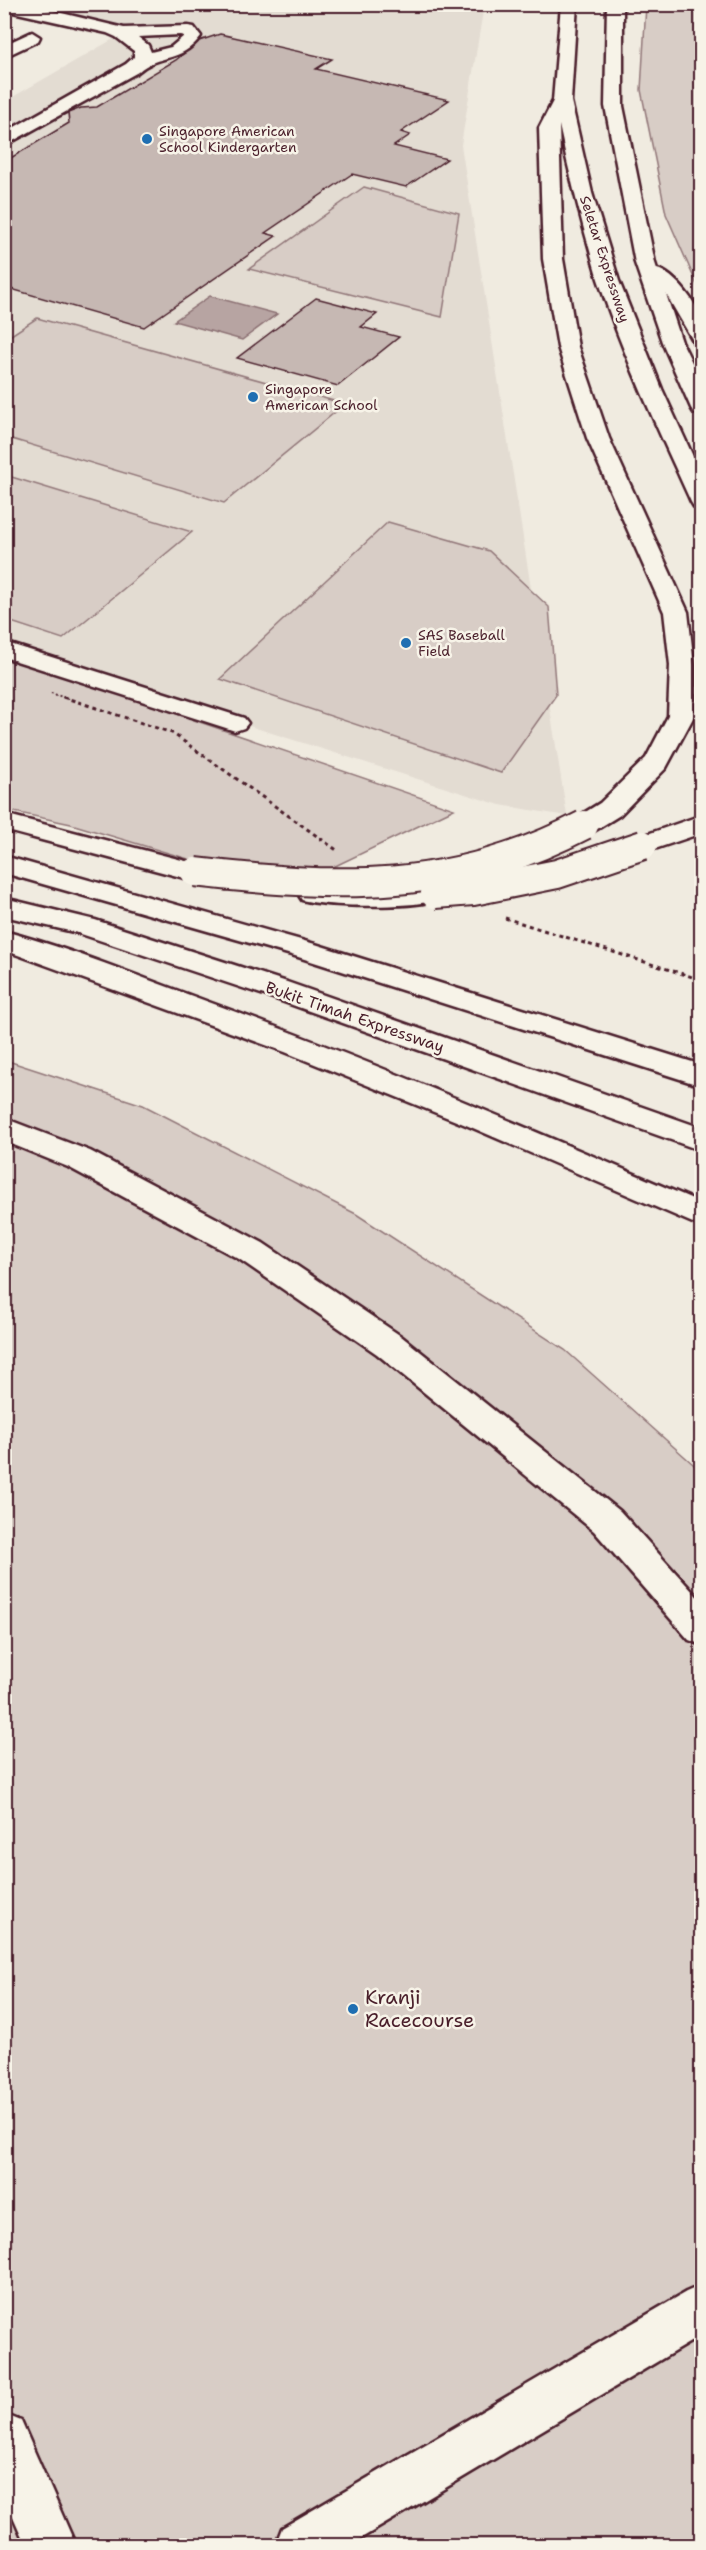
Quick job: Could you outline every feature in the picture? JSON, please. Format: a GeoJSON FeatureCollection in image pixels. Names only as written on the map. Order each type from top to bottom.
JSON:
{"type":"FeatureCollection","features":[{"type":"Feature","properties":{"kind":"main road","name":"Seletar Expressway"},"geometry":{"type":"LineString","coordinates":[[569,4],[562,101],[583,193],[609,281],[651,389],[702,502]]}},
{"type":"Feature","properties":{"kind":"main road"},"geometry":{"type":"LineString","coordinates":[[615,4],[614,106],[645,263],[672,342],[702,408]]}},
{"type":"Feature","properties":{"kind":"main road"},"geometry":{"type":"LineString","coordinates":[[4,5],[124,42],[142,49],[144,58]]}},
{"type":"Feature","properties":{"kind":"main road"},"geometry":{"type":"LineString","coordinates":[[4,141],[132,68],[144,58],[174,53],[186,45],[193,36],[188,31],[180,30],[124,42]]}},
{"type":"Feature","properties":{"kind":"main road"},"geometry":{"type":"LineString","coordinates":[[4,51],[32,37]]}},
{"type":"Feature","properties":{"kind":"main road"},"geometry":{"type":"LineString","coordinates":[[195,873],[317,884],[360,884],[403,881],[449,874],[505,859],[557,840],[610,809],[657,762],[681,716],[682,665],[676,612],[598,438],[568,347],[553,259],[548,128],[562,101]]}},
{"type":"Feature","properties":{"kind":"main road"},"geometry":{"type":"LineString","coordinates":[[645,263],[678,295],[702,340]]}},
{"type":"Feature","properties":{"kind":"main road"},"geometry":{"type":"LineString","coordinates":[[4,649],[235,723]]}},
{"type":"Feature","properties":{"kind":"main road"},"geometry":{"type":"LineString","coordinates":[[4,822],[195,873],[299,893],[340,896],[422,895],[473,891],[557,874],[702,823]]}},
{"type":"Feature","properties":{"kind":"main road"},"geometry":{"type":"LineString","coordinates":[[4,864],[305,950],[702,1076]]}},
{"type":"Feature","properties":{"kind":"main road","name":"Bukit Timah Expressway"},"geometry":{"type":"LineString","coordinates":[[4,907],[85,926],[277,989],[702,1140]]}},
{"type":"Feature","properties":{"kind":"main road"},"geometry":{"type":"LineString","coordinates":[[4,940],[55,956],[296,1044],[477,1118],[702,1216]]}},
{"type":"Feature","properties":{"kind":"main road"},"geometry":{"type":"LineString","coordinates":[[4,1129],[79,1159],[250,1251],[389,1345],[607,1521],[702,1629]]}},
{"type":"Feature","properties":{"kind":"main road"},"geometry":{"type":"LineString","coordinates":[[300,2546],[702,2308]]}},
{"type":"Feature","properties":{"kind":"main road"},"geometry":{"type":"LineString","coordinates":[[4,2438],[51,2546]]}},
{"type":"Feature","properties":{"kind":"path"},"geometry":{"type":"LineString","coordinates":[[49,692],[172,733],[348,858]]}},
{"type":"Feature","properties":{"kind":"path"},"geometry":{"type":"LineString","coordinates":[[500,916],[677,975],[702,980]]}},
{"type":"Feature","properties":{"kind":"shaded area","name":"Singapore American School"},"geometry":{"type":"Polygon","coordinates":[[[5,5],[484,5],[461,145],[567,816],[500,805],[5,649],[4,102],[115,38],[5,13],[5,5]]]}},
{"type":"Feature","properties":{"kind":"shaded area"},"geometry":{"type":"Polygon","coordinates":[[[646,5],[701,5],[701,294],[666,214],[641,90],[646,5]]]}},
{"type":"Feature","properties":{"kind":"shaded area"},"geometry":{"type":"Polygon","coordinates":[[[364,187],[459,213],[442,317],[249,269],[364,187]]]}},
{"type":"Feature","properties":{"kind":"shaded area"},"geometry":{"type":"Polygon","coordinates":[[[210,296],[277,314],[242,340],[174,321],[210,296]]]}},
{"type":"Feature","properties":{"kind":"shaded area"},"geometry":{"type":"Polygon","coordinates":[[[37,318],[345,404],[224,503],[5,437],[5,339],[37,318]]]}},
{"type":"Feature","properties":{"kind":"shaded area"},"geometry":{"type":"Polygon","coordinates":[[[5,475],[192,532],[63,639],[5,620],[5,475]]]}},
{"type":"Feature","properties":{"kind":"shaded area","name":"SAS Baseball Field"},"geometry":{"type":"Polygon","coordinates":[[[388,522],[489,551],[549,607],[556,695],[501,773],[220,679],[388,522]]]}},
{"type":"Feature","properties":{"kind":"shaded area"},"geometry":{"type":"Polygon","coordinates":[[[4,652],[454,809],[327,870],[195,861],[71,824],[5,810],[4,652]]]}},
{"type":"Feature","properties":{"kind":"shaded area","name":"Kranji Racecourse"},"geometry":{"type":"Polygon","coordinates":[[[5,1060],[143,1105],[356,1214],[565,1350],[702,1472],[701,2545],[5,2546],[5,1060]]]}},
{"type":"Feature","properties":{"kind":"building"},"geometry":{"type":"Polygon","coordinates":[[[220,34],[332,59],[316,69],[449,100],[401,132],[410,135],[394,146],[447,159],[406,187],[352,174],[265,233],[276,236],[144,327],[4,287],[4,162],[69,123],[68,113],[81,108],[97,107],[176,60],[199,41],[220,34]]]}},
{"type":"Feature","properties":{"kind":"building"},"geometry":{"type":"Polygon","coordinates":[[[316,298],[377,314],[361,327],[399,337],[338,386],[237,358],[316,298]]]}},
{"type":"Feature","properties":{"kind":"place","name":"Singapore American School Kindergarten"},"geometry":{"type":"Point","coordinates":[147,139]}},
{"type":"Feature","properties":{"kind":"place","name":"Singapore American School"},"geometry":{"type":"Point","coordinates":[253,397]}},
{"type":"Feature","properties":{"kind":"place","name":"SAS Baseball Field"},"geometry":{"type":"Point","coordinates":[406,643]}},
{"type":"Feature","properties":{"kind":"place","name":"Kranji Racecourse"},"geometry":{"type":"Point","coordinates":[353,2009]}}]}
